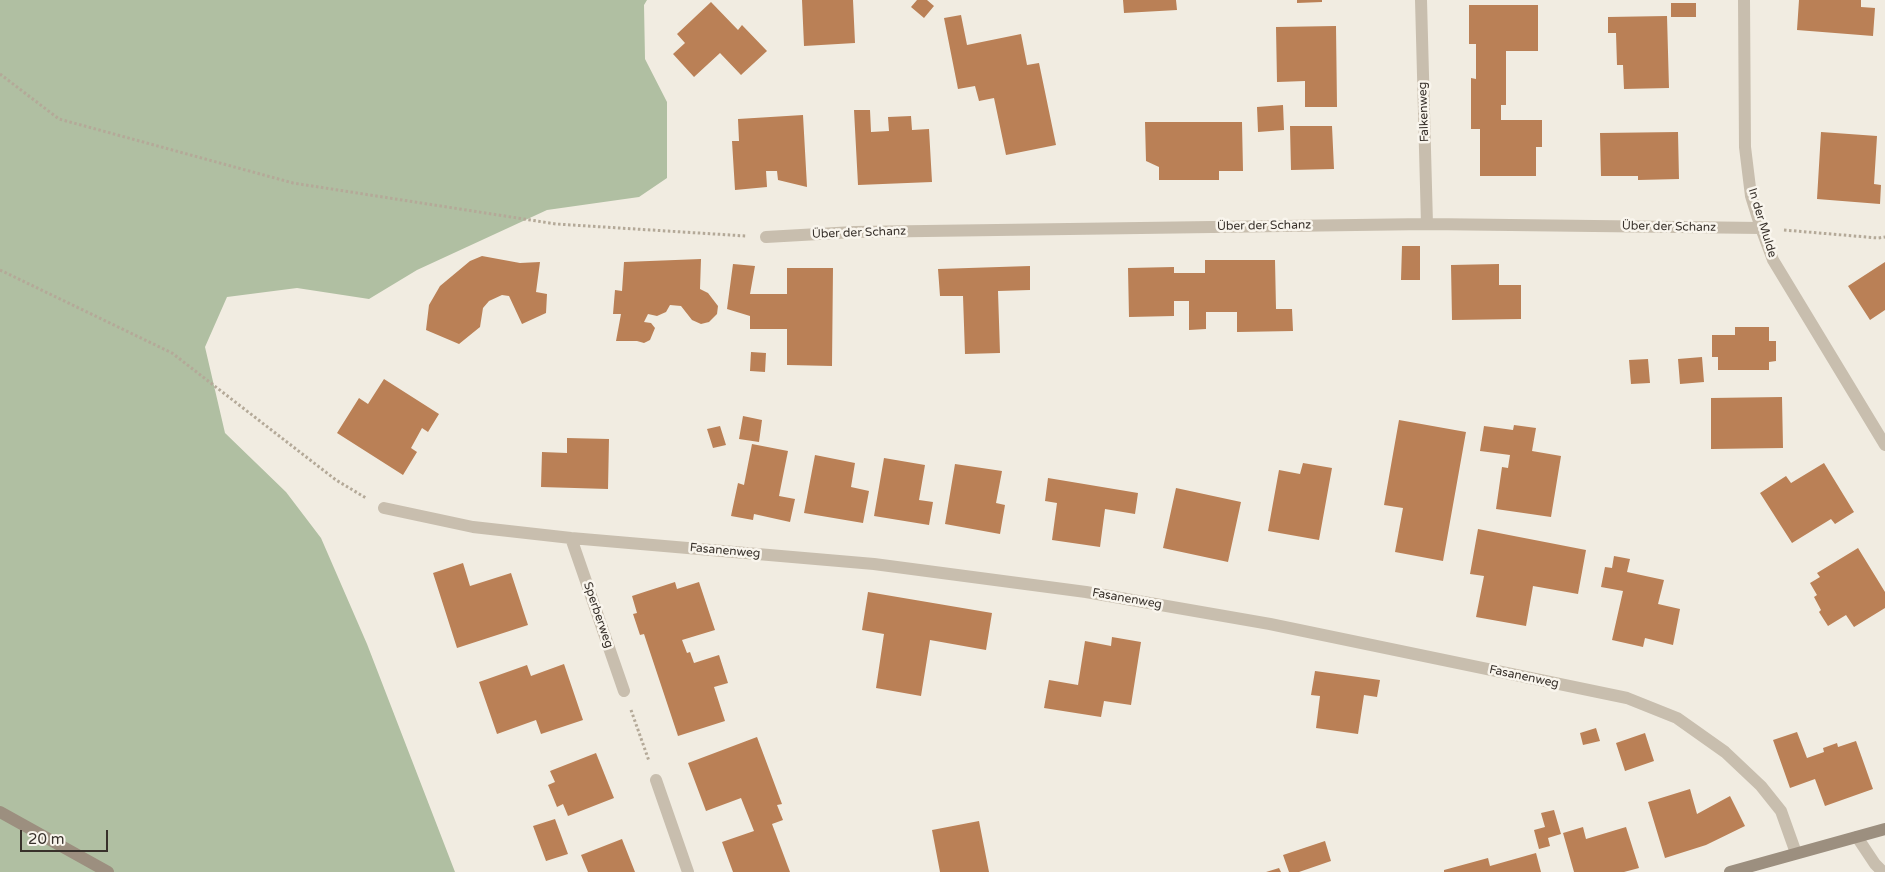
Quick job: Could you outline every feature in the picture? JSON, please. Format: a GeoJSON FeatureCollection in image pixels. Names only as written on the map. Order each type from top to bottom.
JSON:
{"type":"FeatureCollection","features":[{"type":"Feature","properties":{"kind":"street","name":"Falkenweg"},"geometry":{"type":"LineString","coordinates":[[1420,0],[1426,224]]}},
{"type":"Feature","properties":{"kind":"street","name":"In der Mulde"},"geometry":{"type":"LineString","coordinates":[[1744,0],[1745,147],[1751,196],[1761,228],[1773,260],[1885,445]]}},
{"type":"Feature","properties":{"kind":"street","name":"Über der Schanz"},"geometry":{"type":"LineString","coordinates":[[766,237],[854,232],[1426,224],[1761,228]]}},
{"type":"Feature","properties":{"kind":"street","name":"Fasanenweg"},"geometry":{"type":"LineString","coordinates":[[384,508],[473,527],[571,538],[874,564],[1086,592],[1270,624],[1627,698],[1677,718],[1725,752],[1760,786],[1782,811],[1796,853]]}},
{"type":"Feature","properties":{"kind":"street","name":"Sperberweg"},"geometry":{"type":"LineString","coordinates":[[571,538],[624,692]]}},
{"type":"Feature","properties":{"kind":"street"},"geometry":{"type":"LineString","coordinates":[[656,780],[688,872]]}},
{"type":"Feature","properties":{"kind":"street"},"geometry":{"type":"LineString","coordinates":[[0,812],[108,872]]}},
{"type":"Feature","properties":{"kind":"street"},"geometry":{"type":"LineString","coordinates":[[1730,872],[1885,830]]}},
{"type":"Feature","properties":{"kind":"street"},"geometry":{"type":"LineString","coordinates":[[1857,837],[1875,864],[1883,872]]}},
{"type":"Feature","properties":{"kind":"path"},"geometry":{"type":"LineString","coordinates":[[0,74],[60,119],[293,183],[556,224],[766,237]]}},
{"type":"Feature","properties":{"kind":"path"},"geometry":{"type":"LineString","coordinates":[[1761,228],[1878,238],[1885,237]]}},
{"type":"Feature","properties":{"kind":"path"},"geometry":{"type":"LineString","coordinates":[[0,270],[172,353],[336,480],[384,508]]}},
{"type":"Feature","properties":{"kind":"path"},"geometry":{"type":"LineString","coordinates":[[624,692],[656,780]]}},
{"type":"Feature","properties":{"kind":"green space"},"geometry":{"type":"Polygon","coordinates":[[[0,0],[647,0],[644,5],[645,59],[667,102],[667,178],[639,197],[547,210],[417,270],[369,299],[297,288],[227,297],[205,347],[225,433],[286,492],[321,538],[367,644],[455,872],[0,872],[0,0]]]}},
{"type":"Feature","properties":{"kind":"building"},"geometry":{"type":"Polygon","coordinates":[[[802,0],[853,0],[855,43],[804,46],[802,0]]]}},
{"type":"Feature","properties":{"kind":"building"},"geometry":{"type":"Polygon","coordinates":[[[917,0],[927,0],[934,6],[924,18],[911,7],[917,0]]]}},
{"type":"Feature","properties":{"kind":"building"},"geometry":{"type":"Polygon","coordinates":[[[1123,0],[1176,0],[1177,10],[1124,13],[1123,0]]]}},
{"type":"Feature","properties":{"kind":"building"},"geometry":{"type":"Polygon","coordinates":[[[1297,0],[1322,0],[1322,2],[1297,3],[1297,0]]]}},
{"type":"Feature","properties":{"kind":"building"},"geometry":{"type":"Polygon","coordinates":[[[1799,0],[1861,0],[1861,7],[1875,8],[1873,36],[1797,30],[1799,0]]]}},
{"type":"Feature","properties":{"kind":"building"},"geometry":{"type":"Polygon","coordinates":[[[711,2],[738,30],[742,25],[767,51],[741,75],[720,53],[694,77],[673,54],[685,43],[677,34],[711,2]]]}},
{"type":"Feature","properties":{"kind":"building"},"geometry":{"type":"Polygon","coordinates":[[[1671,3],[1696,3],[1696,17],[1671,17],[1671,3]]]}},
{"type":"Feature","properties":{"kind":"building"},"geometry":{"type":"Polygon","coordinates":[[[1469,5],[1538,5],[1538,51],[1506,51],[1506,105],[1501,105],[1501,120],[1542,120],[1542,147],[1536,147],[1536,176],[1480,176],[1480,129],[1471,129],[1471,78],[1476,79],[1476,44],[1469,44],[1469,5]]]}},
{"type":"Feature","properties":{"kind":"building"},"geometry":{"type":"Polygon","coordinates":[[[961,15],[967,45],[1021,34],[1027,65],[1039,63],[1056,145],[1006,155],[994,98],[979,101],[975,86],[958,89],[944,18],[961,15]]]}},
{"type":"Feature","properties":{"kind":"building"},"geometry":{"type":"Polygon","coordinates":[[[1667,16],[1669,88],[1624,89],[1623,65],[1617,65],[1616,33],[1608,33],[1608,17],[1667,16]]]}},
{"type":"Feature","properties":{"kind":"building"},"geometry":{"type":"Polygon","coordinates":[[[1336,26],[1337,107],[1305,107],[1305,81],[1277,82],[1276,27],[1336,26]]]}},
{"type":"Feature","properties":{"kind":"building"},"geometry":{"type":"Polygon","coordinates":[[[1283,105],[1284,130],[1258,132],[1257,107],[1283,105]]]}},
{"type":"Feature","properties":{"kind":"building"},"geometry":{"type":"Polygon","coordinates":[[[854,110],[870,110],[871,132],[889,131],[888,117],[911,116],[912,130],[929,129],[932,182],[858,185],[854,110]]]}},
{"type":"Feature","properties":{"kind":"building"},"geometry":{"type":"Polygon","coordinates":[[[803,115],[807,187],[778,180],[777,171],[766,171],[767,187],[735,190],[732,141],[739,141],[738,119],[803,115]]]}},
{"type":"Feature","properties":{"kind":"building"},"geometry":{"type":"Polygon","coordinates":[[[1145,122],[1242,122],[1243,171],[1219,171],[1219,180],[1159,180],[1159,167],[1146,161],[1145,122]]]}},
{"type":"Feature","properties":{"kind":"building"},"geometry":{"type":"Polygon","coordinates":[[[1290,126],[1332,126],[1334,169],[1291,170],[1290,126]]]}},
{"type":"Feature","properties":{"kind":"building"},"geometry":{"type":"Polygon","coordinates":[[[1678,132],[1679,179],[1638,180],[1638,176],[1601,176],[1600,133],[1678,132]]]}},
{"type":"Feature","properties":{"kind":"building"},"geometry":{"type":"Polygon","coordinates":[[[1821,132],[1877,136],[1874,184],[1881,185],[1880,204],[1817,199],[1821,132]]]}},
{"type":"Feature","properties":{"kind":"building"},"geometry":{"type":"Polygon","coordinates":[[[1402,246],[1420,246],[1420,280],[1401,280],[1402,246]]]}},
{"type":"Feature","properties":{"kind":"building"},"geometry":{"type":"Polygon","coordinates":[[[482,256],[520,263],[540,262],[536,292],[547,294],[546,313],[522,324],[509,296],[502,295],[489,301],[483,308],[480,327],[459,344],[426,330],[429,305],[440,286],[470,261],[482,256]]]}},
{"type":"Feature","properties":{"kind":"building"},"geometry":{"type":"Polygon","coordinates":[[[701,259],[700,289],[708,293],[718,306],[717,314],[709,322],[701,324],[692,320],[681,306],[670,305],[666,312],[657,316],[648,314],[644,322],[651,323],[655,328],[650,340],[644,343],[616,341],[621,314],[613,314],[615,290],[622,291],[624,262],[701,259]]]}},
{"type":"Feature","properties":{"kind":"building"},"geometry":{"type":"Polygon","coordinates":[[[1205,260],[1275,260],[1276,309],[1292,309],[1293,331],[1237,332],[1237,312],[1206,312],[1206,329],[1189,330],[1189,301],[1174,301],[1174,316],[1129,317],[1128,268],[1174,267],[1174,273],[1205,273],[1205,260]]]}},
{"type":"Feature","properties":{"kind":"building"},"geometry":{"type":"Polygon","coordinates":[[[1885,262],[1885,310],[1870,320],[1848,286],[1885,262]]]}},
{"type":"Feature","properties":{"kind":"building"},"geometry":{"type":"Polygon","coordinates":[[[733,264],[755,266],[750,294],[787,294],[787,268],[833,268],[832,366],[787,365],[787,329],[750,329],[750,316],[727,309],[733,264]]]}},
{"type":"Feature","properties":{"kind":"building"},"geometry":{"type":"Polygon","coordinates":[[[1499,264],[1499,285],[1521,285],[1521,319],[1452,320],[1451,265],[1499,264]]]}},
{"type":"Feature","properties":{"kind":"building"},"geometry":{"type":"Polygon","coordinates":[[[1030,266],[1030,290],[998,291],[1000,353],[965,354],[963,296],[940,296],[938,269],[1030,266]]]}},
{"type":"Feature","properties":{"kind":"building"},"geometry":{"type":"Polygon","coordinates":[[[1735,327],[1769,327],[1769,341],[1776,341],[1776,361],[1769,362],[1769,370],[1718,370],[1718,357],[1712,357],[1712,335],[1735,335],[1735,327]]]}},
{"type":"Feature","properties":{"kind":"building"},"geometry":{"type":"Polygon","coordinates":[[[751,352],[766,353],[765,372],[750,371],[751,352]]]}},
{"type":"Feature","properties":{"kind":"building"},"geometry":{"type":"Polygon","coordinates":[[[1702,357],[1704,382],[1680,384],[1678,359],[1702,357]]]}},
{"type":"Feature","properties":{"kind":"building"},"geometry":{"type":"Polygon","coordinates":[[[1648,359],[1650,383],[1631,384],[1629,360],[1648,359]]]}},
{"type":"Feature","properties":{"kind":"building"},"geometry":{"type":"Polygon","coordinates":[[[384,379],[439,414],[428,432],[422,428],[411,448],[417,452],[403,475],[337,433],[359,398],[368,404],[384,379]]]}},
{"type":"Feature","properties":{"kind":"building"},"geometry":{"type":"Polygon","coordinates":[[[1782,397],[1783,448],[1711,449],[1711,398],[1782,397]]]}},
{"type":"Feature","properties":{"kind":"building"},"geometry":{"type":"Polygon","coordinates":[[[743,416],[762,420],[759,442],[739,439],[743,416]]]}},
{"type":"Feature","properties":{"kind":"building"},"geometry":{"type":"Polygon","coordinates":[[[1399,420],[1466,432],[1443,561],[1395,552],[1403,508],[1384,505],[1399,420]]]}},
{"type":"Feature","properties":{"kind":"building"},"geometry":{"type":"Polygon","coordinates":[[[1514,425],[1536,428],[1532,451],[1561,456],[1551,517],[1496,509],[1502,467],[1508,468],[1510,455],[1480,451],[1484,426],[1513,430],[1514,425]]]}},
{"type":"Feature","properties":{"kind":"building"},"geometry":{"type":"Polygon","coordinates":[[[720,426],[726,445],[713,448],[707,429],[720,426]]]}},
{"type":"Feature","properties":{"kind":"building"},"geometry":{"type":"Polygon","coordinates":[[[567,438],[609,439],[608,489],[541,487],[542,452],[567,453],[567,438]]]}},
{"type":"Feature","properties":{"kind":"building"},"geometry":{"type":"Polygon","coordinates":[[[752,444],[788,451],[779,496],[795,499],[790,522],[754,514],[753,520],[731,516],[738,483],[744,485],[752,444]]]}},
{"type":"Feature","properties":{"kind":"building"},"geometry":{"type":"Polygon","coordinates":[[[815,455],[855,463],[851,487],[869,491],[863,523],[804,513],[815,455]]]}},
{"type":"Feature","properties":{"kind":"building"},"geometry":{"type":"Polygon","coordinates":[[[884,458],[925,465],[919,500],[933,502],[929,525],[874,516],[884,458]]]}},
{"type":"Feature","properties":{"kind":"building"},"geometry":{"type":"Polygon","coordinates":[[[1303,463],[1332,468],[1319,540],[1268,531],[1279,470],[1300,474],[1303,463]]]}},
{"type":"Feature","properties":{"kind":"building"},"geometry":{"type":"Polygon","coordinates":[[[1824,463],[1854,512],[1835,524],[1831,519],[1792,543],[1760,493],[1786,476],[1791,483],[1824,463]]]}},
{"type":"Feature","properties":{"kind":"building"},"geometry":{"type":"Polygon","coordinates":[[[955,464],[1002,471],[996,503],[1005,505],[1000,534],[945,524],[955,464]]]}},
{"type":"Feature","properties":{"kind":"building"},"geometry":{"type":"Polygon","coordinates":[[[1048,478],[1138,493],[1135,514],[1105,509],[1100,547],[1052,540],[1057,503],[1045,501],[1048,478]]]}},
{"type":"Feature","properties":{"kind":"building"},"geometry":{"type":"Polygon","coordinates":[[[1176,488],[1241,502],[1228,562],[1163,548],[1176,488]]]}},
{"type":"Feature","properties":{"kind":"building"},"geometry":{"type":"Polygon","coordinates":[[[1478,529],[1586,550],[1578,594],[1533,586],[1526,626],[1476,617],[1484,576],[1470,574],[1478,529]]]}},
{"type":"Feature","properties":{"kind":"building"},"geometry":{"type":"Polygon","coordinates":[[[1858,548],[1885,592],[1885,608],[1854,627],[1846,615],[1828,626],[1819,612],[1821,610],[1814,597],[1817,595],[1810,583],[1820,577],[1817,573],[1858,548]]]}},
{"type":"Feature","properties":{"kind":"building"},"geometry":{"type":"Polygon","coordinates":[[[1614,556],[1630,559],[1627,572],[1664,580],[1658,604],[1680,609],[1673,645],[1645,638],[1643,647],[1612,640],[1623,591],[1601,587],[1605,567],[1612,568],[1614,556]]]}},
{"type":"Feature","properties":{"kind":"building"},"geometry":{"type":"Polygon","coordinates":[[[463,563],[470,586],[511,573],[528,625],[457,648],[433,573],[463,563]]]}},
{"type":"Feature","properties":{"kind":"building"},"geometry":{"type":"Polygon","coordinates":[[[675,582],[677,589],[699,582],[715,630],[682,640],[687,653],[690,652],[694,663],[719,655],[728,683],[714,687],[725,721],[678,736],[644,634],[640,635],[633,614],[637,613],[632,596],[675,582]]]}},
{"type":"Feature","properties":{"kind":"building"},"geometry":{"type":"Polygon","coordinates":[[[868,592],[992,613],[986,650],[930,640],[921,696],[876,688],[884,634],[862,630],[868,592]]]}},
{"type":"Feature","properties":{"kind":"building"},"geometry":{"type":"Polygon","coordinates":[[[1112,637],[1141,642],[1131,705],[1104,701],[1101,717],[1044,708],[1049,680],[1078,685],[1085,641],[1111,646],[1112,637]]]}},
{"type":"Feature","properties":{"kind":"building"},"geometry":{"type":"Polygon","coordinates":[[[564,664],[583,720],[541,734],[536,720],[497,734],[479,682],[527,665],[531,676],[564,664]]]}},
{"type":"Feature","properties":{"kind":"building"},"geometry":{"type":"Polygon","coordinates":[[[1315,671],[1380,680],[1377,697],[1364,695],[1358,734],[1316,728],[1320,696],[1311,695],[1315,671]]]}},
{"type":"Feature","properties":{"kind":"building"},"geometry":{"type":"Polygon","coordinates":[[[1596,728],[1600,741],[1583,745],[1580,733],[1596,728]]]}},
{"type":"Feature","properties":{"kind":"building"},"geometry":{"type":"Polygon","coordinates":[[[1797,732],[1807,758],[1824,752],[1823,748],[1837,743],[1838,747],[1856,741],[1873,789],[1825,806],[1815,779],[1790,788],[1773,740],[1797,732]]]}},
{"type":"Feature","properties":{"kind":"building"},"geometry":{"type":"Polygon","coordinates":[[[1645,733],[1654,761],[1625,771],[1616,743],[1645,733]]]}},
{"type":"Feature","properties":{"kind":"building"},"geometry":{"type":"Polygon","coordinates":[[[757,737],[782,804],[777,805],[783,820],[772,824],[790,872],[733,872],[722,842],[754,831],[741,798],[706,811],[688,763],[757,737]]]}},
{"type":"Feature","properties":{"kind":"building"},"geometry":{"type":"Polygon","coordinates":[[[596,753],[614,798],[568,816],[563,804],[557,807],[548,785],[555,782],[550,771],[596,753]]]}},
{"type":"Feature","properties":{"kind":"building"},"geometry":{"type":"Polygon","coordinates":[[[1690,789],[1697,814],[1730,796],[1745,826],[1706,845],[1665,858],[1648,802],[1690,789]]]}},
{"type":"Feature","properties":{"kind":"building"},"geometry":{"type":"Polygon","coordinates":[[[1554,810],[1561,834],[1548,838],[1550,846],[1539,849],[1534,830],[1545,827],[1541,813],[1554,810]]]}},
{"type":"Feature","properties":{"kind":"building"},"geometry":{"type":"Polygon","coordinates":[[[555,819],[568,854],[546,861],[533,826],[555,819]]]}},
{"type":"Feature","properties":{"kind":"building"},"geometry":{"type":"Polygon","coordinates":[[[979,821],[989,872],[940,872],[932,830],[979,821]]]}},
{"type":"Feature","properties":{"kind":"building"},"geometry":{"type":"Polygon","coordinates":[[[1583,827],[1586,839],[1626,827],[1639,868],[1624,872],[1574,872],[1563,833],[1583,827]]]}},
{"type":"Feature","properties":{"kind":"building"},"geometry":{"type":"Polygon","coordinates":[[[622,839],[635,872],[588,872],[581,855],[622,839]]]}},
{"type":"Feature","properties":{"kind":"building"},"geometry":{"type":"Polygon","coordinates":[[[1325,841],[1331,861],[1299,872],[1289,872],[1283,855],[1325,841]]]}},
{"type":"Feature","properties":{"kind":"building"},"geometry":{"type":"Polygon","coordinates":[[[1536,853],[1541,872],[1444,872],[1444,870],[1488,858],[1490,866],[1536,853]]]}},
{"type":"Feature","properties":{"kind":"building"},"geometry":{"type":"Polygon","coordinates":[[[1279,868],[1281,872],[1266,872],[1279,868]]]}}]}
